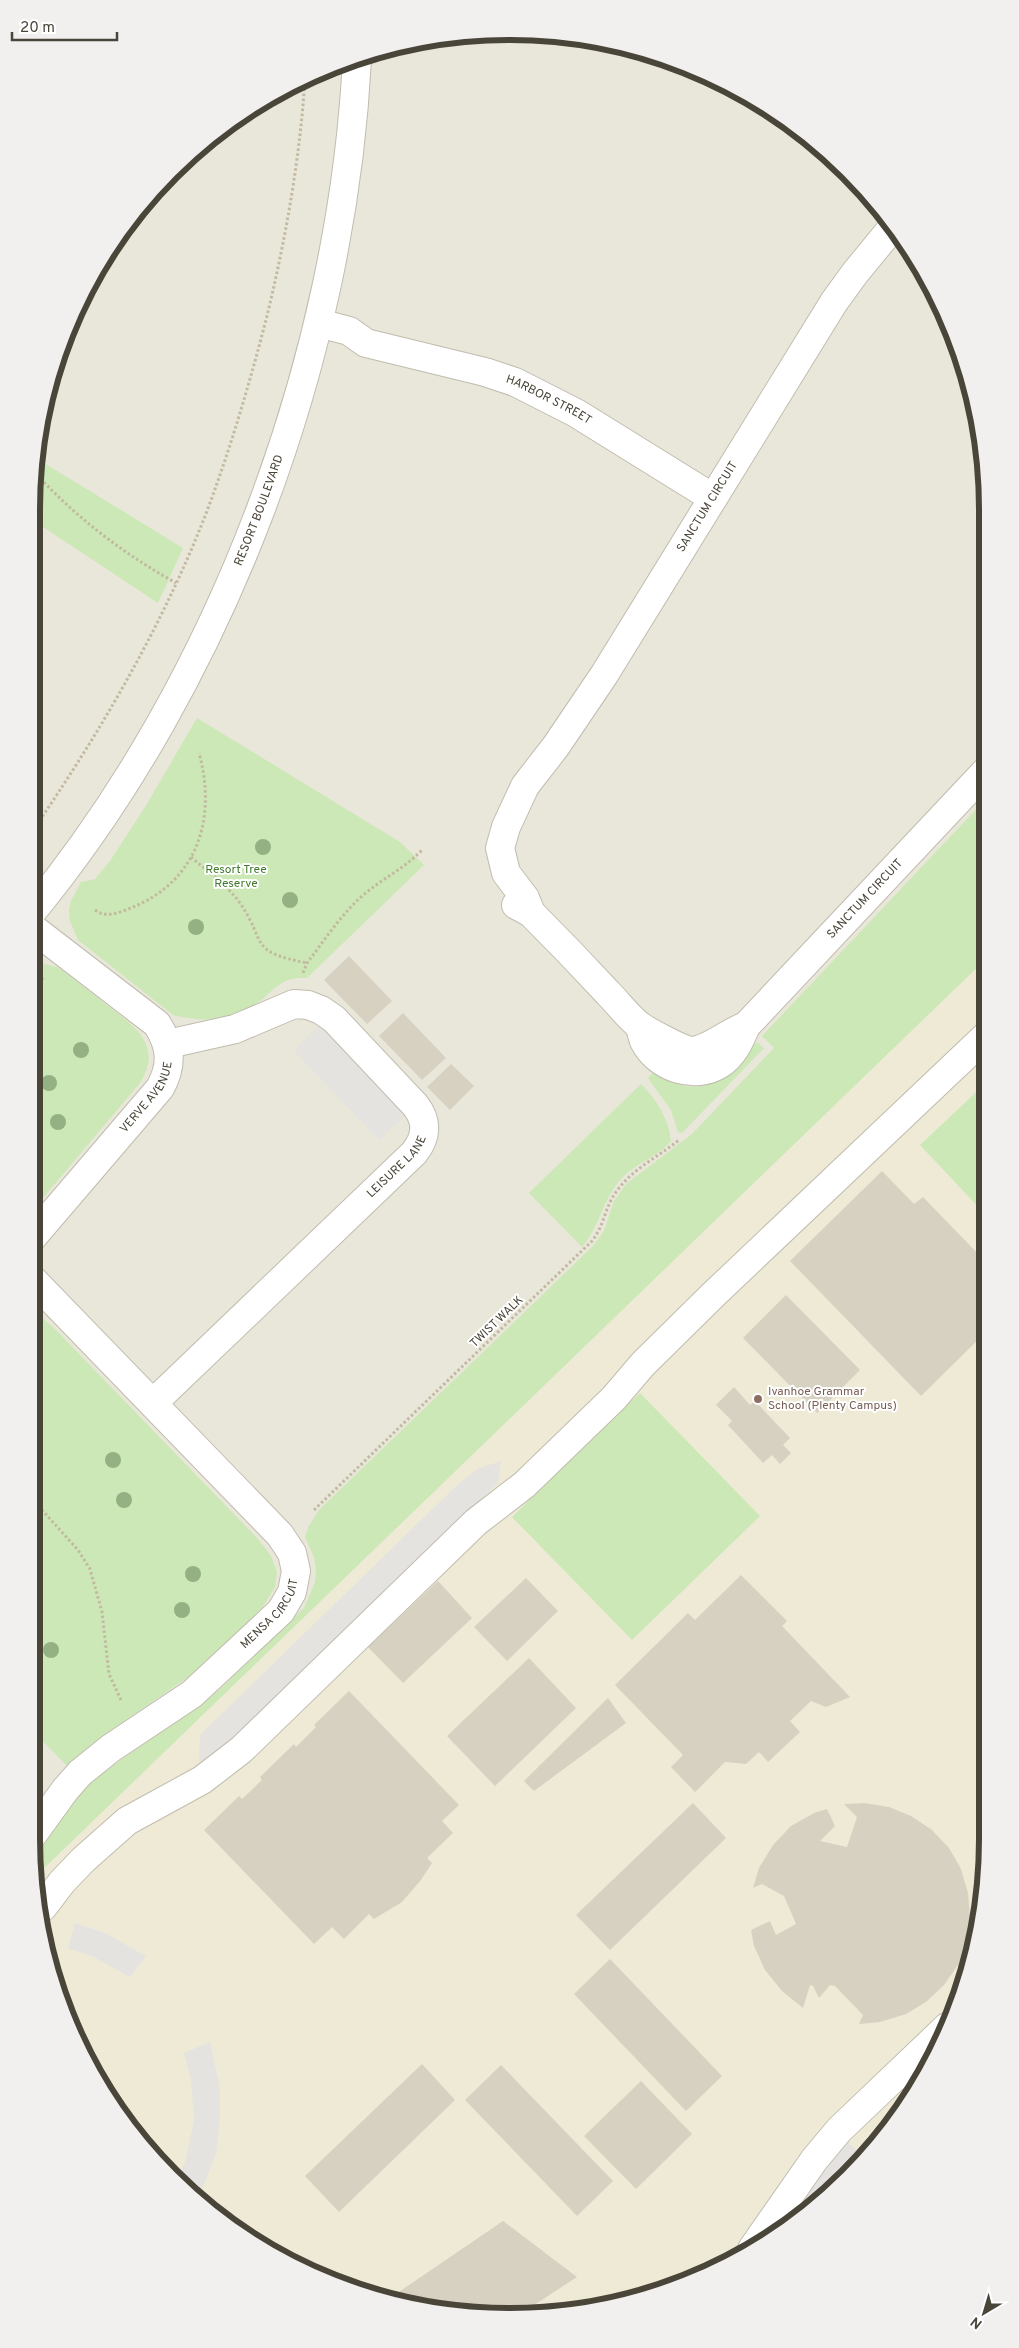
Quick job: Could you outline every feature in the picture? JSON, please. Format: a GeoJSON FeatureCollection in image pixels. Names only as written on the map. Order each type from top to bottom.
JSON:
{"type":"FeatureCollection","features":[{"type":"Feature","properties":{"kind":"street","name":"RESORT BOULEVARD"},"geometry":{"type":"LineString","coordinates":[[40,900],[76,854],[121,789],[148,744],[225,596],[255,521],[291,419],[316,331],[344,183],[356,66]]}},
{"type":"Feature","properties":{"kind":"street","name":"SANCTUM CIRCUIT"},"geometry":{"type":"LineString","coordinates":[[888,233],[834,302],[578,715],[525,786],[511,794],[500,805],[487,829],[484,843],[489,872],[495,884],[510,901],[531,913],[640,1026],[644,1041],[654,1054],[679,1070],[693,1072],[707,1070],[720,1064],[731,1054],[746,1026],[979,778]]}},
{"type":"Feature","properties":{"kind":"street","name":"HARBOR STREET"},"geometry":{"type":"LineString","coordinates":[[316,331],[349,331],[366,343],[485,372],[522,385],[576,413],[713,498]]}},
{"type":"Feature","properties":{"kind":"street","name":"VERVE AVENUE"},"geometry":{"type":"LineString","coordinates":[[40,934],[156,1024],[168,1044],[169,1067],[160,1088],[40,1228]]}},
{"type":"Feature","properties":{"kind":"street","name":"LEISURE LANE"},"geometry":{"type":"LineString","coordinates":[[153,1402],[400,1167],[422,1143],[425,1132],[423,1119],[418,1108],[354,1039],[321,1010],[308,1005],[289,1006],[235,1028],[168,1044]]}},
{"type":"Feature","properties":{"kind":"street"},"geometry":{"type":"LineString","coordinates":[[45,1905],[62,1882],[83,1860],[128,1821],[202,1780],[241,1750],[476,1522],[524,1485],[614,1398],[643,1364],[693,1314],[979,1043]]}},
{"type":"Feature","properties":{"kind":"street","name":"MENSA CIRCUIT"},"geometry":{"type":"LineString","coordinates":[[40,1287],[153,1402],[284,1541],[295,1562],[296,1571],[292,1592],[281,1611],[208,1681],[111,1748],[80,1773],[40,1825]]}},
{"type":"Feature","properties":{"kind":"street"},"geometry":{"type":"LineString","coordinates":[[764,2233],[814,2160],[839,2130],[934,2040]]}},
{"type":"Feature","properties":{"kind":"path"},"geometry":{"type":"LineString","coordinates":[[40,819],[109,711],[146,643],[176,582],[221,472],[255,363],[286,234],[301,130],[304,87]]}},
{"type":"Feature","properties":{"kind":"path"},"geometry":{"type":"LineString","coordinates":[[41,479],[67,506],[101,535],[153,570],[176,582]]}},
{"type":"Feature","properties":{"kind":"path"},"geometry":{"type":"LineString","coordinates":[[95,910],[110,915],[134,906],[170,882],[191,857],[200,838],[207,794],[198,753]]}},
{"type":"Feature","properties":{"kind":"path"},"geometry":{"type":"LineString","coordinates":[[289,1006],[307,963],[352,905],[405,866],[422,850]]}},
{"type":"Feature","properties":{"kind":"path"},"geometry":{"type":"LineString","coordinates":[[191,857],[232,894],[240,904],[263,948],[279,958],[307,963]]}},
{"type":"Feature","properties":{"kind":"path"},"geometry":{"type":"LineString","coordinates":[[40,981],[48,973]]}},
{"type":"Feature","properties":{"kind":"path","name":"TWIST WALK"},"geometry":{"type":"LineString","coordinates":[[314,1510],[592,1241],[598,1233],[610,1201],[622,1184],[679,1140]]}},
{"type":"Feature","properties":{"kind":"path"},"geometry":{"type":"LineString","coordinates":[[40,1506],[78,1550],[90,1569],[102,1612],[109,1674],[121,1700]]}},
{"type":"Feature","properties":{"kind":"shaded area"},"geometry":{"type":"Polygon","coordinates":[[[510,40],[571,44],[601,49],[631,56],[689,76],[717,88],[770,119],[795,137],[841,178],[882,224],[900,249],[931,302],[954,359],[970,418],[975,448],[979,510],[979,966],[41,1871],[41,479],[44,448],[56,388],[65,359],[88,302],[119,249],[137,224],[178,178],[224,137],[249,119],[302,88],[330,76],[388,56],[418,49],[448,44],[510,40]]]}},
{"type":"Feature","properties":{"kind":"shaded area","name":"Ivanhoe Grammar School (Plenty Campus)"},"geometry":{"type":"Polygon","coordinates":[[[979,966],[979,1839],[975,1900],[963,1960],[954,1989],[931,2046],[900,2099],[882,2124],[841,2170],[795,2211],[744,2245],[717,2260],[689,2272],[631,2292],[571,2304],[510,2308],[479,2307],[418,2299],[359,2283],[302,2260],[249,2229],[200,2191],[157,2148],[137,2124],[119,2099],[88,2046],[65,1989],[49,1930],[41,1871],[979,966]]]}},
{"type":"Feature","properties":{"kind":"shaded area"},"geometry":{"type":"Polygon","coordinates":[[[329,1015],[415,1105],[379,1140],[294,1051],[329,1015]]]}},
{"type":"Feature","properties":{"kind":"shaded area"},"geometry":{"type":"Polygon","coordinates":[[[501,1461],[498,1483],[203,1767],[199,1762],[200,1735],[454,1488],[477,1469],[501,1461]]]}},
{"type":"Feature","properties":{"kind":"shaded area"},"geometry":{"type":"Polygon","coordinates":[[[75,1923],[105,1933],[146,1956],[130,1977],[94,1957],[68,1948],[75,1923]]]}},
{"type":"Feature","properties":{"kind":"shaded area"},"geometry":{"type":"Polygon","coordinates":[[[210,2042],[220,2089],[220,2121],[216,2153],[201,2192],[181,2173],[186,2159],[194,2120],[191,2080],[184,2053],[210,2042]]]}},
{"type":"Feature","properties":{"kind":"shaded area"},"geometry":{"type":"Polygon","coordinates":[[[848,2142],[858,2152],[819,2191],[795,2211],[816,2181],[848,2142]]]}},
{"type":"Feature","properties":{"kind":"green space"},"geometry":{"type":"Polygon","coordinates":[[[43,462],[183,548],[158,603],[40,525],[43,462]]]}},
{"type":"Feature","properties":{"kind":"green space","name":"Resort Tree Reserve"},"geometry":{"type":"Polygon","coordinates":[[[197,718],[400,842],[424,865],[307,978],[297,978],[282,983],[242,1012],[232,1016],[203,1020],[173,1015],[78,940],[70,921],[69,910],[71,901],[81,882],[95,879],[110,861],[147,804],[197,718]]]}},
{"type":"Feature","properties":{"kind":"green space"},"geometry":{"type":"Polygon","coordinates":[[[979,806],[979,966],[41,1871],[40,1851],[74,1800],[94,1779],[217,1692],[304,1608],[315,1582],[316,1569],[314,1557],[305,1537],[309,1526],[319,1510],[593,1246],[604,1231],[614,1201],[626,1184],[692,1134],[774,1048],[762,1036],[979,806]]]}},
{"type":"Feature","properties":{"kind":"green space"},"geometry":{"type":"Polygon","coordinates":[[[40,963],[57,967],[66,973],[128,1022],[143,1038],[149,1058],[140,1083],[40,1201],[40,963]]]}},
{"type":"Feature","properties":{"kind":"green space"},"geometry":{"type":"Polygon","coordinates":[[[757,1042],[764,1048],[682,1133],[678,1132],[671,1110],[648,1078],[656,1070],[672,1081],[686,1086],[699,1086],[711,1082],[722,1075],[757,1042]]]}},
{"type":"Feature","properties":{"kind":"green space"},"geometry":{"type":"Polygon","coordinates":[[[641,1084],[652,1096],[665,1117],[671,1141],[661,1151],[622,1178],[610,1194],[593,1230],[582,1247],[529,1193],[641,1084]]]}},
{"type":"Feature","properties":{"kind":"green space"},"geometry":{"type":"Polygon","coordinates":[[[979,1090],[979,1208],[920,1145],[979,1090]]]}},
{"type":"Feature","properties":{"kind":"green space"},"geometry":{"type":"Polygon","coordinates":[[[40,1316],[54,1328],[258,1539],[271,1556],[277,1572],[275,1587],[262,1608],[197,1671],[100,1738],[67,1766],[40,1738],[40,1316]]]}},
{"type":"Feature","properties":{"kind":"green space"},"geometry":{"type":"Polygon","coordinates":[[[640,1393],[760,1516],[632,1640],[512,1517],[640,1393]]]}},
{"type":"Feature","properties":{"kind":"building"},"geometry":{"type":"Polygon","coordinates":[[[349,956],[392,1001],[367,1024],[324,980],[349,956]]]}},
{"type":"Feature","properties":{"kind":"building"},"geometry":{"type":"Polygon","coordinates":[[[403,1013],[446,1058],[422,1080],[379,1036],[403,1013]]]}},
{"type":"Feature","properties":{"kind":"building"},"geometry":{"type":"Polygon","coordinates":[[[451,1064],[474,1086],[450,1110],[427,1087],[451,1064]]]}},
{"type":"Feature","properties":{"kind":"building"},"geometry":{"type":"Polygon","coordinates":[[[882,1171],[914,1204],[923,1197],[979,1255],[979,1339],[921,1396],[790,1261],[882,1171]]]}},
{"type":"Feature","properties":{"kind":"building"},"geometry":{"type":"Polygon","coordinates":[[[786,1295],[860,1370],[817,1413],[743,1338],[786,1295]]]}},
{"type":"Feature","properties":{"kind":"building"},"geometry":{"type":"Polygon","coordinates":[[[734,1387],[750,1405],[755,1401],[790,1438],[783,1445],[791,1453],[780,1464],[772,1455],[763,1463],[728,1425],[732,1421],[716,1405],[734,1387]]]}},
{"type":"Feature","properties":{"kind":"building"},"geometry":{"type":"Polygon","coordinates":[[[741,1575],[787,1621],[782,1626],[850,1697],[826,1707],[811,1701],[790,1721],[800,1732],[768,1762],[759,1752],[746,1764],[725,1762],[695,1792],[671,1767],[683,1755],[615,1685],[688,1613],[695,1620],[741,1575]]]}},
{"type":"Feature","properties":{"kind":"building"},"geometry":{"type":"Polygon","coordinates":[[[526,1578],[558,1611],[507,1661],[474,1627],[526,1578]]]}},
{"type":"Feature","properties":{"kind":"building"},"geometry":{"type":"Polygon","coordinates":[[[438,1581],[472,1618],[403,1683],[368,1647],[438,1581]]]}},
{"type":"Feature","properties":{"kind":"building"},"geometry":{"type":"Polygon","coordinates":[[[529,1658],[576,1708],[495,1786],[447,1736],[529,1658]]]}},
{"type":"Feature","properties":{"kind":"building"},"geometry":{"type":"Polygon","coordinates":[[[349,1691],[459,1805],[442,1821],[453,1833],[427,1858],[432,1863],[421,1880],[402,1902],[374,1919],[369,1914],[344,1939],[332,1927],[314,1944],[204,1830],[239,1796],[242,1799],[262,1780],[260,1777],[294,1744],[296,1747],[316,1727],[314,1725],[349,1691]]]}},
{"type":"Feature","properties":{"kind":"building"},"geometry":{"type":"Polygon","coordinates":[[[608,1698],[626,1723],[534,1791],[524,1781],[608,1698]]]}},
{"type":"Feature","properties":{"kind":"building"},"geometry":{"type":"Polygon","coordinates":[[[693,1803],[726,1838],[610,1950],[576,1915],[693,1803]]]}},
{"type":"Feature","properties":{"kind":"building"},"geometry":{"type":"Polygon","coordinates":[[[864,1803],[889,1807],[911,1816],[932,1830],[949,1848],[961,1869],[968,1893],[970,1917],[967,1942],[958,1965],[944,1985],[926,2002],[906,2014],[880,2022],[859,2024],[863,2015],[835,1986],[830,1985],[819,1998],[813,1986],[810,1985],[803,2008],[782,1991],[765,1970],[754,1946],[751,1930],[770,1921],[776,1935],[796,1924],[784,1896],[762,1884],[753,1888],[759,1868],[773,1845],[791,1826],[814,1813],[827,1809],[835,1826],[820,1841],[847,1847],[857,1817],[844,1804],[864,1803]]]}},
{"type":"Feature","properties":{"kind":"building"},"geometry":{"type":"Polygon","coordinates":[[[610,1959],[722,2076],[686,2111],[574,1994],[610,1959]]]}},
{"type":"Feature","properties":{"kind":"building"},"geometry":{"type":"Polygon","coordinates":[[[422,2064],[455,2100],[339,2212],[305,2176],[422,2064]]]}},
{"type":"Feature","properties":{"kind":"building"},"geometry":{"type":"Polygon","coordinates":[[[501,2065],[613,2181],[577,2216],[465,2100],[501,2065]]]}},
{"type":"Feature","properties":{"kind":"building"},"geometry":{"type":"Polygon","coordinates":[[[641,2081],[692,2134],[636,2189],[584,2136],[641,2081]]]}},
{"type":"Feature","properties":{"kind":"building"},"geometry":{"type":"Polygon","coordinates":[[[503,2221],[577,2277],[531,2307],[479,2307],[448,2304],[396,2294],[503,2221]]]}},
{"type":"Feature","properties":{"kind":"place","name":"Ivanhoe Grammar School (Plenty Campus)"},"geometry":{"type":"Point","coordinates":[758,1399]}}]}
